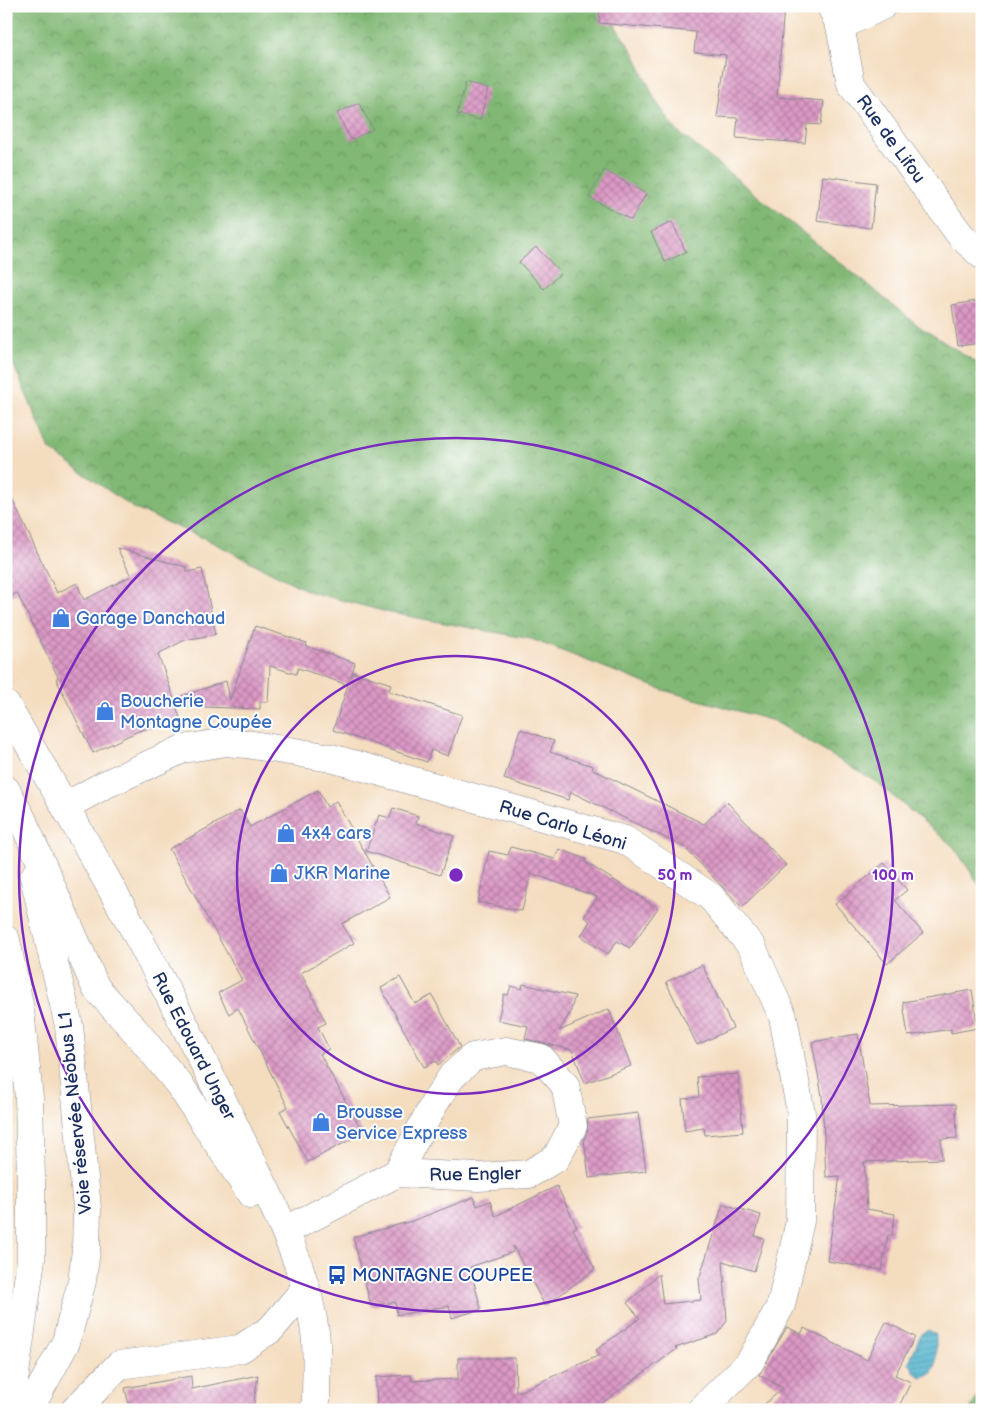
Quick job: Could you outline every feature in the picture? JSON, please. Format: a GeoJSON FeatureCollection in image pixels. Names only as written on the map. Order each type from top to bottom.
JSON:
{"type":"FeatureCollection","features":[{"type":"Feature","properties":{"kind":"main road"},"geometry":{"type":"LineString","coordinates":[[835,16],[882,6]]}},
{"type":"Feature","properties":{"kind":"main road","name":"Rue de Lifou"},"geometry":{"type":"LineString","coordinates":[[835,16],[851,84],[961,236],[982,255]]}},
{"type":"Feature","properties":{"kind":"main road","name":"Rue Edouard Unger"},"geometry":{"type":"LineString","coordinates":[[6,705],[66,806],[209,1072],[285,1231],[300,1294],[315,1332],[316,1401],[314,1410]]}},
{"type":"Feature","properties":{"kind":"main road","name":"Rue Carlo Léoni"},"geometry":{"type":"LineString","coordinates":[[66,806],[183,749],[226,742],[247,744],[331,758],[625,840],[711,897],[752,947],[783,1017],[800,1113],[800,1221],[781,1305],[750,1362],[701,1410]]}},
{"type":"Feature","properties":{"kind":"main road"},"geometry":{"type":"LineString","coordinates":[[6,790],[22,819],[96,988],[139,1035],[181,1086],[252,1194],[300,1294],[305,1332],[302,1390],[298,1410]]}},
{"type":"Feature","properties":{"kind":"main road","name":"Voie réservée Néobus L1"},"geometry":{"type":"LineString","coordinates":[[22,819],[31,865],[70,1026],[87,1208],[86,1250],[82,1281],[66,1342],[29,1410]]}},
{"type":"Feature","properties":{"kind":"main road"},"geometry":{"type":"LineString","coordinates":[[6,940],[20,1009],[28,1088],[31,1180],[31,1259],[10,1410]]}},
{"type":"Feature","properties":{"kind":"main road","name":"Rue Engler"},"geometry":{"type":"LineString","coordinates":[[506,1051],[541,1058],[566,1085],[573,1126],[556,1158],[529,1174],[478,1177],[398,1173],[442,1090],[452,1076],[473,1057],[506,1051]]}},
{"type":"Feature","properties":{"kind":"main road"},"geometry":{"type":"LineString","coordinates":[[285,1231],[398,1173]]}},
{"type":"Feature","properties":{"kind":"main road"},"geometry":{"type":"LineString","coordinates":[[75,1410],[119,1365],[240,1349],[271,1329],[300,1294]]}},
{"type":"Feature","properties":{"kind":"green space"},"geometry":{"type":"Polygon","coordinates":[[[6,6],[605,6],[606,13],[634,53],[655,100],[677,131],[920,327],[982,366],[982,889],[954,847],[876,782],[774,721],[663,690],[531,639],[391,613],[310,592],[206,539],[135,509],[50,450],[6,347],[6,6]]]}},
{"type":"Feature","properties":{"kind":"green space"},"geometry":{"type":"Polygon","coordinates":[[[982,1388],[982,1410],[970,1410],[982,1388]]]}},
{"type":"Feature","properties":{"kind":"water"},"geometry":{"type":"Polygon","coordinates":[[[929,1330],[936,1335],[936,1364],[931,1374],[922,1377],[915,1373],[909,1362],[921,1334],[929,1330]]]}},
{"type":"Feature","properties":{"kind":"building"},"geometry":{"type":"Polygon","coordinates":[[[600,6],[784,6],[777,97],[824,101],[821,125],[807,124],[805,143],[736,138],[738,118],[717,117],[726,55],[694,52],[696,32],[599,23],[600,6]]]}},
{"type":"Feature","properties":{"kind":"building"},"geometry":{"type":"Polygon","coordinates":[[[466,82],[488,89],[480,120],[457,114],[466,82]]]}},
{"type":"Feature","properties":{"kind":"building"},"geometry":{"type":"Polygon","coordinates":[[[359,103],[373,129],[351,140],[337,113],[359,103]]]}},
{"type":"Feature","properties":{"kind":"building"},"geometry":{"type":"Polygon","coordinates":[[[604,170],[646,194],[631,220],[589,197],[604,170]]]}},
{"type":"Feature","properties":{"kind":"building"},"geometry":{"type":"Polygon","coordinates":[[[823,176],[876,183],[871,228],[817,221],[823,176]]]}},
{"type":"Feature","properties":{"kind":"building"},"geometry":{"type":"Polygon","coordinates":[[[672,222],[686,252],[665,262],[651,232],[672,222]]]}},
{"type":"Feature","properties":{"kind":"building"},"geometry":{"type":"Polygon","coordinates":[[[536,247],[561,273],[544,289],[519,262],[536,247]]]}},
{"type":"Feature","properties":{"kind":"building"},"geometry":{"type":"Polygon","coordinates":[[[982,300],[982,343],[958,346],[952,305],[982,300]]]}},
{"type":"Feature","properties":{"kind":"building"},"geometry":{"type":"Polygon","coordinates":[[[6,487],[57,593],[77,583],[84,600],[131,576],[117,548],[186,567],[187,572],[202,569],[216,634],[185,640],[158,654],[174,699],[226,681],[230,700],[255,626],[307,643],[306,646],[355,663],[351,677],[353,672],[391,684],[389,691],[462,715],[448,756],[431,750],[427,762],[333,730],[348,685],[298,668],[296,674],[270,666],[268,702],[260,702],[260,709],[176,706],[180,718],[136,732],[93,753],[56,679],[58,677],[17,593],[6,598],[6,487]]]}},
{"type":"Feature","properties":{"kind":"building"},"geometry":{"type":"Polygon","coordinates":[[[520,729],[554,741],[550,752],[593,766],[592,769],[704,824],[727,802],[786,865],[742,907],[684,847],[571,792],[568,800],[504,779],[520,729]]]}},
{"type":"Feature","properties":{"kind":"building","name":"JKR Marine"},"geometry":{"type":"Polygon","coordinates":[[[318,790],[327,807],[336,801],[390,897],[342,924],[354,943],[301,973],[326,1023],[318,1027],[329,1049],[320,1054],[363,1133],[308,1162],[280,1111],[288,1107],[238,1008],[229,1014],[218,993],[242,980],[169,849],[240,810],[250,827],[318,790]]]}},
{"type":"Feature","properties":{"kind":"building"},"geometry":{"type":"Polygon","coordinates":[[[393,808],[418,816],[416,823],[454,836],[440,875],[366,851],[379,815],[390,818],[393,808]]]}},
{"type":"Feature","properties":{"kind":"building"},"geometry":{"type":"Polygon","coordinates":[[[511,847],[555,859],[559,849],[586,859],[585,862],[658,908],[630,948],[617,941],[608,954],[581,936],[590,921],[584,917],[597,897],[531,873],[522,911],[478,902],[489,851],[508,855],[511,847]]]}},
{"type":"Feature","properties":{"kind":"building"},"geometry":{"type":"Polygon","coordinates":[[[884,863],[907,890],[895,900],[923,933],[887,964],[835,904],[884,863]]]}},
{"type":"Feature","properties":{"kind":"building"},"geometry":{"type":"Polygon","coordinates":[[[702,965],[733,1028],[697,1045],[666,982],[702,965]]]}},
{"type":"Feature","properties":{"kind":"building"},"geometry":{"type":"Polygon","coordinates":[[[400,977],[415,1004],[432,995],[460,1047],[438,1065],[436,1061],[424,1067],[381,988],[400,977]]]}},
{"type":"Feature","properties":{"kind":"building"},"geometry":{"type":"Polygon","coordinates":[[[523,984],[575,996],[570,1013],[559,1031],[609,1009],[631,1066],[585,1083],[572,1050],[525,1039],[528,1026],[498,1020],[504,994],[508,995],[511,986],[522,989],[523,984]]]}},
{"type":"Feature","properties":{"kind":"building"},"geometry":{"type":"Polygon","coordinates":[[[972,990],[978,1028],[951,1033],[951,1029],[908,1036],[903,1002],[972,990]]]}},
{"type":"Feature","properties":{"kind":"building"},"geometry":{"type":"Polygon","coordinates":[[[858,1034],[870,1106],[956,1104],[957,1138],[941,1139],[942,1159],[864,1162],[867,1209],[895,1214],[892,1235],[888,1235],[882,1270],[827,1261],[840,1176],[826,1177],[822,1096],[812,1042],[858,1034]]]}},
{"type":"Feature","properties":{"kind":"building"},"geometry":{"type":"Polygon","coordinates":[[[738,1074],[743,1132],[705,1135],[704,1128],[685,1131],[682,1099],[699,1097],[697,1077],[738,1074]]]}},
{"type":"Feature","properties":{"kind":"building"},"geometry":{"type":"Polygon","coordinates":[[[638,1113],[646,1171],[589,1178],[584,1139],[587,1133],[588,1119],[638,1113]]]}},
{"type":"Feature","properties":{"kind":"building"},"geometry":{"type":"Polygon","coordinates":[[[557,1186],[577,1227],[573,1229],[595,1269],[545,1306],[513,1246],[513,1252],[470,1267],[481,1309],[452,1318],[449,1306],[397,1315],[395,1302],[371,1306],[353,1237],[412,1221],[474,1197],[477,1206],[490,1201],[495,1216],[557,1186]]]}},
{"type":"Feature","properties":{"kind":"building"},"geometry":{"type":"Polygon","coordinates":[[[723,1204],[761,1215],[755,1236],[764,1239],[754,1271],[723,1261],[727,1321],[717,1334],[675,1348],[677,1349],[592,1410],[377,1410],[376,1377],[411,1375],[412,1381],[458,1379],[458,1358],[515,1358],[516,1393],[600,1355],[596,1350],[640,1318],[627,1303],[659,1274],[663,1304],[701,1300],[699,1279],[723,1204]]]}},
{"type":"Feature","properties":{"kind":"building"},"geometry":{"type":"Polygon","coordinates":[[[886,1322],[915,1337],[895,1375],[911,1382],[897,1410],[758,1410],[783,1388],[759,1375],[787,1327],[801,1334],[804,1328],[867,1360],[886,1322]]]}},
{"type":"Feature","properties":{"kind":"building"},"geometry":{"type":"Polygon","coordinates":[[[258,1375],[253,1410],[130,1410],[125,1388],[191,1376],[192,1389],[258,1375]]]}},
{"type":"Feature","properties":{"kind":"place","name":"Garage Danchaud"},"geometry":{"type":"Point","coordinates":[61,618]}},
{"type":"Feature","properties":{"kind":"place","name":"Boucherie Montagne Coupée"},"geometry":{"type":"Point","coordinates":[105,711]}},
{"type":"Feature","properties":{"kind":"place","name":"4x4 cars"},"geometry":{"type":"Point","coordinates":[286,833]}},
{"type":"Feature","properties":{"kind":"place","name":"JKR Marine"},"geometry":{"type":"Point","coordinates":[279,873]}},
{"type":"Feature","properties":{"kind":"place","name":"Brousse Service Express"},"geometry":{"type":"Point","coordinates":[321,1122]}},
{"type":"Feature","properties":{"kind":"place","name":"MONTAGNE COUPEE"},"geometry":{"type":"Point","coordinates":[337,1275]}}]}
